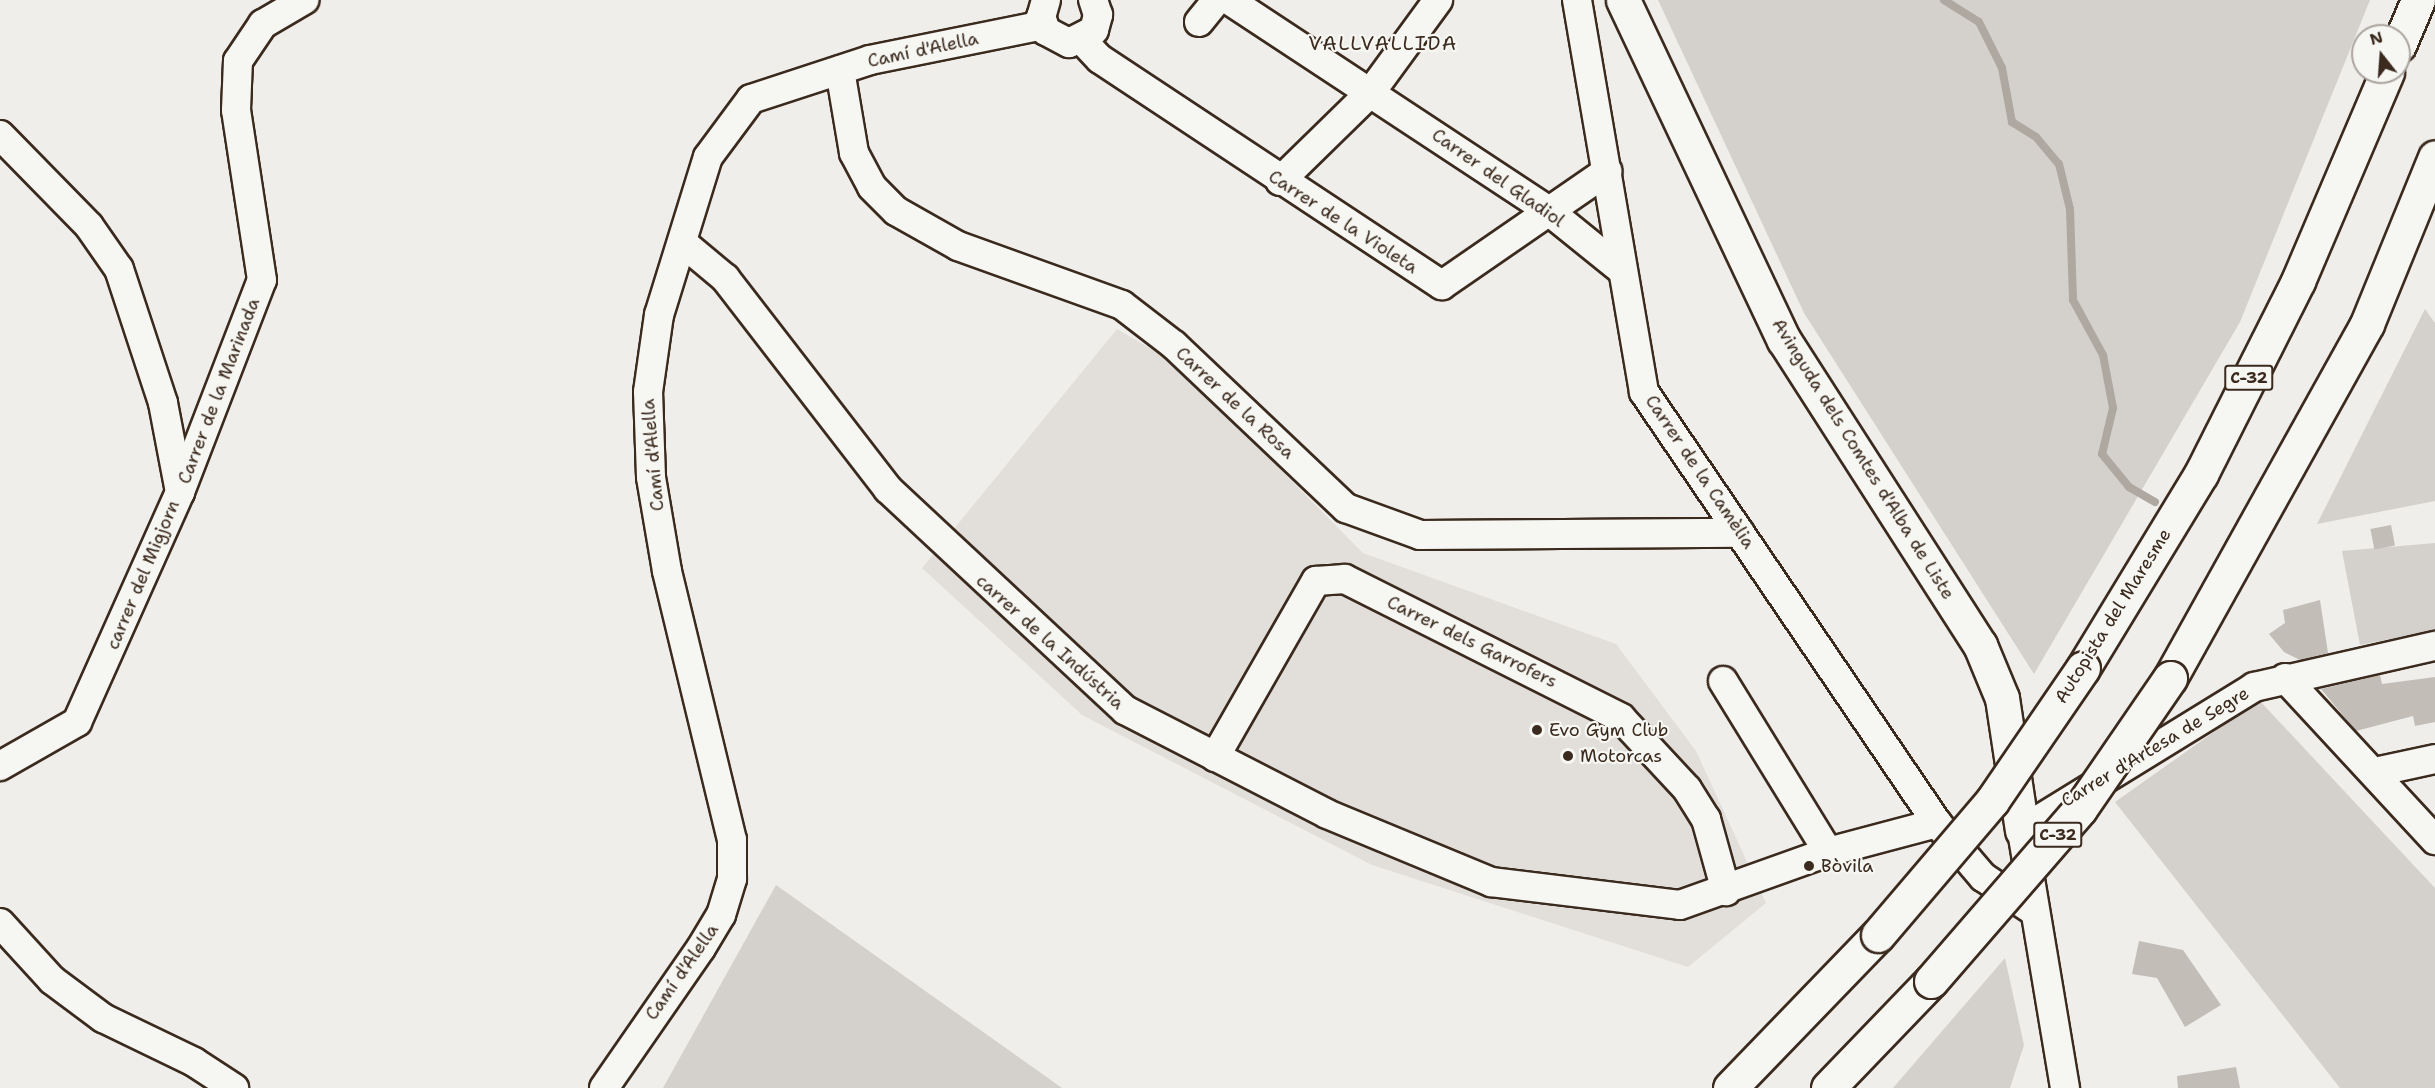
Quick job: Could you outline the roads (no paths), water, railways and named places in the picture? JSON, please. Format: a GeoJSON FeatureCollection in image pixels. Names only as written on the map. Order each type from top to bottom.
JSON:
{"type":"FeatureCollection","features":[{"type":"Feature","properties":{"kind":"main road","name":"Avinguda dels Comtes d'Alba de Liste"},"geometry":{"type":"LineString","coordinates":[[1623,0],[1784,340],[1980,645],[2002,698],[2022,830]]}},
{"type":"Feature","properties":{"kind":"main road"},"geometry":{"type":"LineString","coordinates":[[2408,24],[2418,0]]}},
{"type":"Feature","properties":{"kind":"main road","name":"Autopista del Maresme"},"geometry":{"type":"LineString","coordinates":[[1730,1088],[1878,935],[1992,801],[2083,668],[2201,474],[2298,281],[2382,84]]}},
{"type":"Feature","properties":{"kind":"main road","name":"C-32"},"geometry":{"type":"LineString","coordinates":[[1828,1088],[1931,981],[2080,809],[2170,678],[2367,324],[2435,157]]}},
{"type":"Feature","properties":{"kind":"street","name":"Carrer de la Marinada"},"geometry":{"type":"LineString","coordinates":[[180,492],[262,280],[236,110],[238,61],[263,24],[304,0]]}},
{"type":"Feature","properties":{"kind":"street"},"geometry":{"type":"LineString","coordinates":[[1043,7],[1062,42],[1082,40],[1097,22],[1093,0]]}},
{"type":"Feature","properties":{"kind":"street"},"geometry":{"type":"LineString","coordinates":[[1229,0],[1371,92]]}},
{"type":"Feature","properties":{"kind":"street","name":"Carrer de la Camèlia"},"geometry":{"type":"LineString","coordinates":[[1577,0],[1644,392],[1937,823],[1983,878],[2034,911]]}},
{"type":"Feature","properties":{"kind":"street"},"geometry":{"type":"LineString","coordinates":[[1280,181],[1371,92],[1436,1]]}},
{"type":"Feature","properties":{"kind":"street","name":"Camí d'Alella"},"geometry":{"type":"LineString","coordinates":[[604,1088],[701,948],[721,915],[732,879],[732,840],[667,572],[651,477],[648,392],[659,315],[708,157],[751,99],[1043,7]]}},
{"type":"Feature","properties":{"kind":"street","name":"Carrer de la Violeta"},"geometry":{"type":"LineString","coordinates":[[1082,40],[1100,59],[1280,181],[1442,285],[1607,171]]}},
{"type":"Feature","properties":{"kind":"street","name":"Carrer de la Rosa"},"geometry":{"type":"LineString","coordinates":[[840,70],[854,153],[872,188],[896,211],[958,246],[1122,305],[1174,345],[1346,508],[1420,535],[1740,533]]}},
{"type":"Feature","properties":{"kind":"street","name":"Carrer del Gladiol"},"geometry":{"type":"LineString","coordinates":[[1371,92],[1550,212],[1622,270]]}},
{"type":"Feature","properties":{"kind":"street","name":"carrer del Migjorn"},"geometry":{"type":"LineString","coordinates":[[0,135],[89,226],[119,270],[164,403],[180,492],[77,722],[0,766]]}},
{"type":"Feature","properties":{"kind":"street","name":"carrer de la Indústria"},"geometry":{"type":"LineString","coordinates":[[683,243],[724,278],[888,489],[937,540],[1125,710],[1327,814],[1491,882],[1680,905],[1828,852],[1937,823]]}},
{"type":"Feature","properties":{"kind":"street","name":"Carrer dels Garrofers"},"geometry":{"type":"LineString","coordinates":[[1215,757],[1316,581],[1345,579],[1621,718],[1687,789],[1706,819],[1716,894]]}},
{"type":"Feature","properties":{"kind":"street","name":"Carrer d'Artesa de Segre"},"geometry":{"type":"LineString","coordinates":[[2022,830],[2254,687],[2285,678],[2435,646]]}},
{"type":"Feature","properties":{"kind":"street"},"geometry":{"type":"LineString","coordinates":[[2285,678],[2375,772],[2435,840]]}},
{"type":"Feature","properties":{"kind":"street"},"geometry":{"type":"LineString","coordinates":[[1723,681],[1828,852]]}},
{"type":"Feature","properties":{"kind":"street"},"geometry":{"type":"LineString","coordinates":[[2375,772],[2435,759]]}},
{"type":"Feature","properties":{"kind":"street"},"geometry":{"type":"LineString","coordinates":[[2022,830],[2065,1088]]}},
{"type":"Feature","properties":{"kind":"street"},"geometry":{"type":"LineString","coordinates":[[0,923],[52,980],[103,1018],[194,1062],[234,1088]]}},
{"type":"Feature","properties":{"kind":"waterway"},"geometry":{"type":"LineString","coordinates":[[1944,0],[1979,22],[2002,68],[2012,122],[2036,137],[2059,164],[2070,209],[2073,300],[2103,355],[2113,408],[2102,454],[2129,487],[2155,502]]}},
{"type":"Feature","properties":{"kind":"place","name":"Evo Gym Club"},"geometry":{"type":"Point","coordinates":[1537,730]}},
{"type":"Feature","properties":{"kind":"place","name":"Motorcas"},"geometry":{"type":"Point","coordinates":[1568,756]}},
{"type":"Feature","properties":{"kind":"place","name":"Bòvila"},"geometry":{"type":"Point","coordinates":[1809,866]}},
{"type":"Feature","properties":{"kind":"district","name":"VALLVALLIDA"},"geometry":{"type":"Point","coordinates":[1383,43]}}]}
